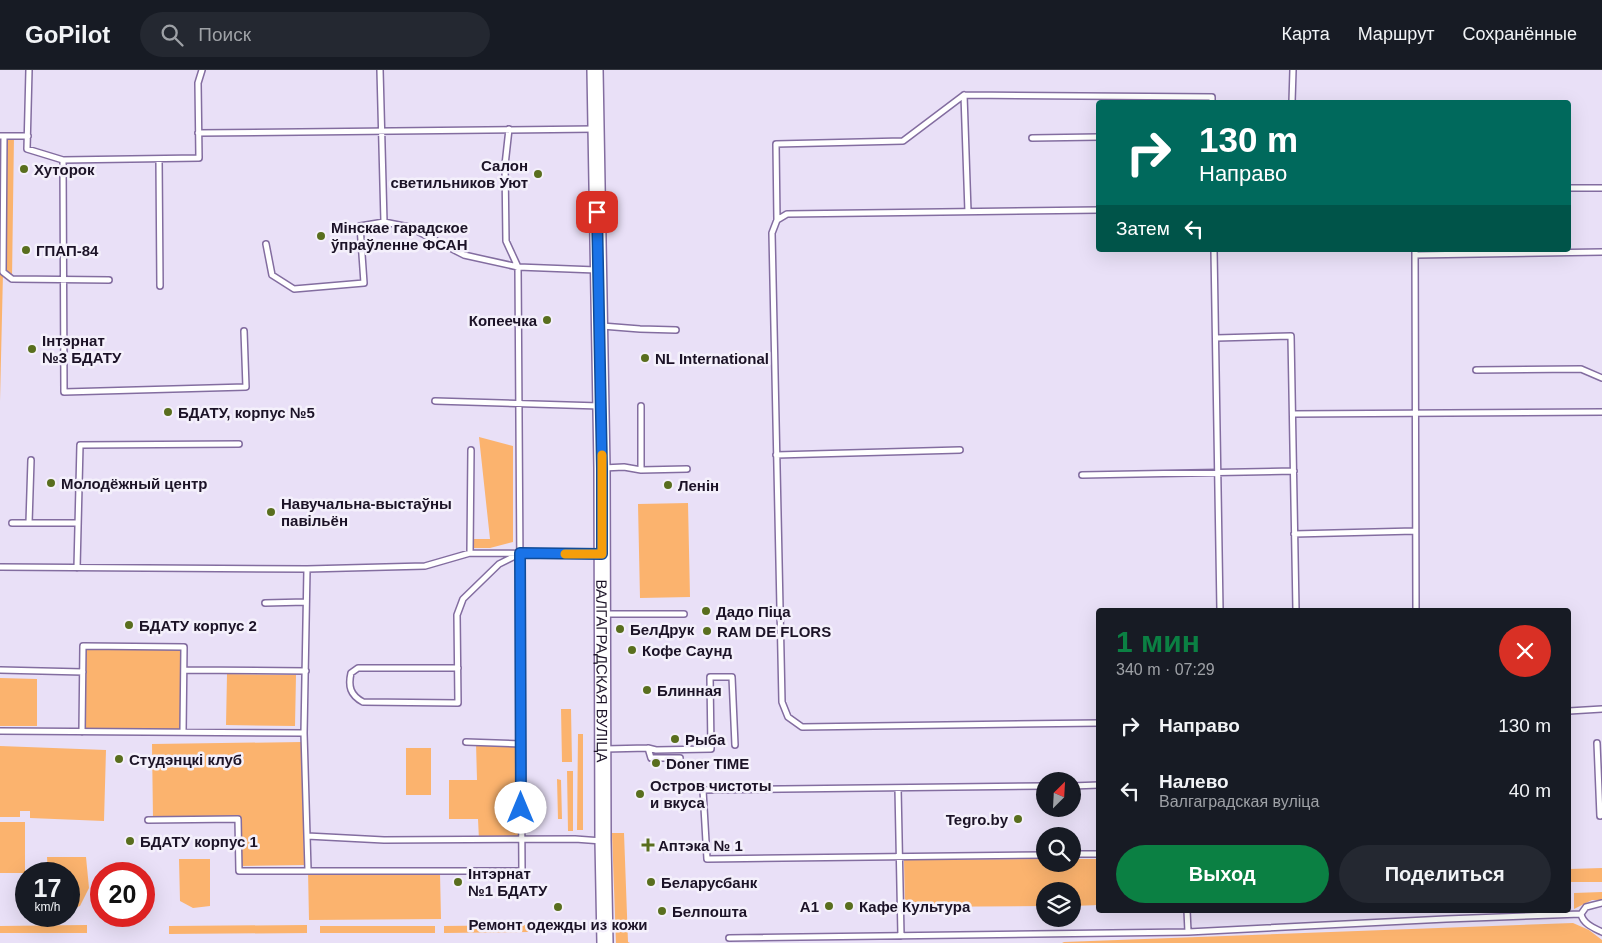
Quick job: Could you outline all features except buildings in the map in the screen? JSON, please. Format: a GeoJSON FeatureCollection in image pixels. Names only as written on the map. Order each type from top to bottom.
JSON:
{"type":"FeatureCollection","features":[{"type":"Feature","properties":{"kind":"main road","name":"ВАЛГАГРАДСКАЯ ВУЛІЦА"},"geometry":{"type":"LineString","coordinates":[[595,70],[602,468],[605,943]]}},
{"type":"Feature","properties":{"kind":"lane"},"geometry":{"type":"LineString","coordinates":[[29,70],[27,149],[63,160],[199,158],[198,83],[202,70]]}},
{"type":"Feature","properties":{"kind":"lane"},"geometry":{"type":"LineString","coordinates":[[380,70],[384,222]]}},
{"type":"Feature","properties":{"kind":"lane"},"geometry":{"type":"LineString","coordinates":[[1292,100],[1293,70]]}},
{"type":"Feature","properties":{"kind":"lane"},"geometry":{"type":"LineString","coordinates":[[964,95],[968,212]]}},
{"type":"Feature","properties":{"kind":"lane"},"geometry":{"type":"LineString","coordinates":[[1096,723],[802,727],[788,717],[782,702],[776,455],[772,233],[777,220],[776,144],[902,141],[964,95],[1126,99],[1212,97],[1212,100]]}},
{"type":"Feature","properties":{"kind":"lane"},"geometry":{"type":"LineString","coordinates":[[198,133],[596,128]]}},
{"type":"Feature","properties":{"kind":"lane"},"geometry":{"type":"LineString","coordinates":[[148,820],[238,819],[239,871],[522,871],[518,267],[506,241],[505,165],[509,129]]}},
{"type":"Feature","properties":{"kind":"lane"},"geometry":{"type":"LineString","coordinates":[[28,136],[2,136],[3,272],[12,279],[109,280]]}},
{"type":"Feature","properties":{"kind":"lane"},"geometry":{"type":"LineString","coordinates":[[1032,138],[1096,137]]}},
{"type":"Feature","properties":{"kind":"lane"},"geometry":{"type":"LineString","coordinates":[[159,159],[160,286]]}},
{"type":"Feature","properties":{"kind":"lane"},"geometry":{"type":"LineString","coordinates":[[63,160],[64,392],[246,387],[244,331]]}},
{"type":"Feature","properties":{"kind":"lane"},"geometry":{"type":"LineString","coordinates":[[1571,188],[1602,188]]}},
{"type":"Feature","properties":{"kind":"lane"},"geometry":{"type":"LineString","coordinates":[[777,220],[787,214],[1096,210]]}},
{"type":"Feature","properties":{"kind":"lane"},"geometry":{"type":"LineString","coordinates":[[266,244],[272,275],[294,289],[364,283],[360,226],[384,222],[409,227],[464,255],[518,267],[598,270]]}},
{"type":"Feature","properties":{"kind":"lane"},"geometry":{"type":"LineString","coordinates":[[1214,252],[1220,608]]}},
{"type":"Feature","properties":{"kind":"lane"},"geometry":{"type":"LineString","coordinates":[[1416,608],[1415,252],[1602,252]]}},
{"type":"Feature","properties":{"kind":"lane"},"geometry":{"type":"LineString","coordinates":[[600,326],[676,330]]}},
{"type":"Feature","properties":{"kind":"lane"},"geometry":{"type":"LineString","coordinates":[[1216,338],[1291,336],[1296,608]]}},
{"type":"Feature","properties":{"kind":"lane"},"geometry":{"type":"LineString","coordinates":[[1476,370],[1581,369],[1602,378]]}},
{"type":"Feature","properties":{"kind":"lane"},"geometry":{"type":"LineString","coordinates":[[435,400],[600,406]]}},
{"type":"Feature","properties":{"kind":"lane"},"geometry":{"type":"LineString","coordinates":[[641,406],[641,470]]}},
{"type":"Feature","properties":{"kind":"lane"},"geometry":{"type":"LineString","coordinates":[[1293,414],[1602,412]]}},
{"type":"Feature","properties":{"kind":"lane"},"geometry":{"type":"LineString","coordinates":[[77,568],[80,445],[239,444]]}},
{"type":"Feature","properties":{"kind":"lane"},"geometry":{"type":"LineString","coordinates":[[470,553],[471,450]]}},
{"type":"Feature","properties":{"kind":"lane"},"geometry":{"type":"LineString","coordinates":[[776,455],[960,450]]}},
{"type":"Feature","properties":{"kind":"lane"},"geometry":{"type":"LineString","coordinates":[[29,523],[31,460]]}},
{"type":"Feature","properties":{"kind":"lane"},"geometry":{"type":"LineString","coordinates":[[602,468],[624,467],[641,470],[687,469]]}},
{"type":"Feature","properties":{"kind":"lane"},"geometry":{"type":"LineString","coordinates":[[1082,475],[1294,471]]}},
{"type":"Feature","properties":{"kind":"lane"},"geometry":{"type":"LineString","coordinates":[[12,523],[78,523]]}},
{"type":"Feature","properties":{"kind":"lane"},"geometry":{"type":"LineString","coordinates":[[1294,534],[1415,532]]}},
{"type":"Feature","properties":{"kind":"lane"},"geometry":{"type":"LineString","coordinates":[[0,567],[306,569],[425,566],[470,553],[602,554]]}},
{"type":"Feature","properties":{"kind":"lane"},"geometry":{"type":"LineString","coordinates":[[458,668],[358,668],[351,673],[349,683],[351,691],[356,698],[363,702],[458,703],[458,668],[457,615],[463,599],[499,564],[520,553]]}},
{"type":"Feature","properties":{"kind":"lane"},"geometry":{"type":"LineString","coordinates":[[306,569],[304,733],[308,870]]}},
{"type":"Feature","properties":{"kind":"lane"},"geometry":{"type":"LineString","coordinates":[[265,602],[306,602]]}},
{"type":"Feature","properties":{"kind":"lane"},"geometry":{"type":"LineString","coordinates":[[602,614],[684,614]]}},
{"type":"Feature","properties":{"kind":"lane"},"geometry":{"type":"LineString","coordinates":[[82,732],[83,646],[184,647],[183,732]]}},
{"type":"Feature","properties":{"kind":"lane"},"geometry":{"type":"LineString","coordinates":[[0,670],[82,672]]}},
{"type":"Feature","properties":{"kind":"lane"},"geometry":{"type":"LineString","coordinates":[[184,670],[306,671]]}},
{"type":"Feature","properties":{"kind":"lane"},"geometry":{"type":"LineString","coordinates":[[603,749],[712,749],[710,677],[732,677],[735,745]]}},
{"type":"Feature","properties":{"kind":"lane"},"geometry":{"type":"LineString","coordinates":[[1571,711],[1602,710]]}},
{"type":"Feature","properties":{"kind":"lane"},"geometry":{"type":"LineString","coordinates":[[0,731],[304,733]]}},
{"type":"Feature","properties":{"kind":"lane"},"geometry":{"type":"LineString","coordinates":[[466,742],[521,744]]}},
{"type":"Feature","properties":{"kind":"lane"},"geometry":{"type":"LineString","coordinates":[[1597,743],[1600,816]]}},
{"type":"Feature","properties":{"kind":"lane"},"geometry":{"type":"LineString","coordinates":[[648,748],[651,758],[680,758]]}},
{"type":"Feature","properties":{"kind":"lane"},"geometry":{"type":"LineString","coordinates":[[1081,786],[1096,785]]}},
{"type":"Feature","properties":{"kind":"lane"},"geometry":{"type":"LineString","coordinates":[[1036,786],[703,790],[707,859],[1036,855]]}},
{"type":"Feature","properties":{"kind":"lane"},"geometry":{"type":"LineString","coordinates":[[898,788],[901,936]]}},
{"type":"Feature","properties":{"kind":"lane"},"geometry":{"type":"LineString","coordinates":[[307,836],[384,840],[575,839],[603,841]]}},
{"type":"Feature","properties":{"kind":"lane"},"geometry":{"type":"LineString","coordinates":[[1081,854],[1096,854]]}},
{"type":"Feature","properties":{"kind":"lane"},"geometry":{"type":"LineString","coordinates":[[1581,914],[1586,907],[1602,903]]}},
{"type":"Feature","properties":{"kind":"lane"},"geometry":{"type":"LineString","coordinates":[[1187,913],[1188,932]]}},
{"type":"Feature","properties":{"kind":"lane"},"geometry":{"type":"LineString","coordinates":[[729,938],[1188,932],[1581,914]]}},
{"type":"Feature","properties":{"kind":"lane"},"geometry":{"type":"LineString","coordinates":[[1581,914],[1582,919],[1602,932]]}},
{"type":"Feature","properties":{"kind":"shaded area"},"geometry":{"type":"Polygon","coordinates":[[[4,136],[14,136],[12,279],[3,273],[0,401],[0,159],[4,161],[4,136]]]}},
{"type":"Feature","properties":{"kind":"shaded area"},"geometry":{"type":"Polygon","coordinates":[[[479,437],[513,446],[513,542],[490,548],[474,548],[473,539],[490,539],[479,437]]]}},
{"type":"Feature","properties":{"kind":"shaded area"},"geometry":{"type":"Polygon","coordinates":[[[688,503],[690,597],[640,598],[638,504],[688,503]]]}},
{"type":"Feature","properties":{"kind":"shaded area"},"geometry":{"type":"Polygon","coordinates":[[[83,646],[184,647],[183,732],[82,732],[83,646]]]}},
{"type":"Feature","properties":{"kind":"shaded area"},"geometry":{"type":"Polygon","coordinates":[[[227,674],[296,675],[295,726],[226,725],[227,674]]]}},
{"type":"Feature","properties":{"kind":"shaded area"},"geometry":{"type":"Polygon","coordinates":[[[0,678],[37,679],[37,726],[0,726],[0,678]]]}},
{"type":"Feature","properties":{"kind":"shaded area"},"geometry":{"type":"Polygon","coordinates":[[[561,709],[571,709],[572,762],[562,762],[561,709]]]}},
{"type":"Feature","properties":{"kind":"shaded area"},"geometry":{"type":"Polygon","coordinates":[[[578,734],[583,734],[583,830],[577,830],[578,734]]]}},
{"type":"Feature","properties":{"kind":"shaded area"},"geometry":{"type":"Polygon","coordinates":[[[302,742],[304,865],[240,866],[239,819],[153,819],[152,744],[302,742]]]}},
{"type":"Feature","properties":{"kind":"shaded area"},"geometry":{"type":"Polygon","coordinates":[[[476,743],[521,744],[521,840],[479,840],[478,819],[449,819],[449,780],[477,780],[476,743]]]}},
{"type":"Feature","properties":{"kind":"shaded area"},"geometry":{"type":"Polygon","coordinates":[[[0,746],[106,750],[104,821],[30,818],[30,811],[20,811],[20,817],[0,817],[0,746]]]}},
{"type":"Feature","properties":{"kind":"shaded area"},"geometry":{"type":"Polygon","coordinates":[[[406,748],[431,748],[431,795],[406,795],[406,748]]]}},
{"type":"Feature","properties":{"kind":"shaded area"},"geometry":{"type":"Polygon","coordinates":[[[567,771],[573,771],[573,831],[568,831],[567,771]]]}},
{"type":"Feature","properties":{"kind":"shaded area"},"geometry":{"type":"Polygon","coordinates":[[[557,779],[561,780],[562,819],[558,819],[557,779]]]}},
{"type":"Feature","properties":{"kind":"shaded area"},"geometry":{"type":"Polygon","coordinates":[[[0,822],[25,822],[25,862],[15,862],[15,873],[0,873],[0,822]]]}},
{"type":"Feature","properties":{"kind":"shaded area"},"geometry":{"type":"Polygon","coordinates":[[[612,833],[624,833],[628,942],[630,943],[616,943],[612,833]]]}},
{"type":"Feature","properties":{"kind":"shaded area"},"geometry":{"type":"Polygon","coordinates":[[[47,857],[86,857],[89,888],[80,906],[80,862],[47,862],[47,857]]]}},
{"type":"Feature","properties":{"kind":"shaded area"},"geometry":{"type":"Polygon","coordinates":[[[179,859],[210,859],[210,906],[193,908],[180,901],[179,859]]]}},
{"type":"Feature","properties":{"kind":"shaded area"},"geometry":{"type":"Polygon","coordinates":[[[1036,859],[1036,872],[1081,872],[1081,859],[1096,859],[1096,905],[1081,906],[1081,882],[1036,882],[1036,906],[905,907],[904,860],[1036,859]]]}},
{"type":"Feature","properties":{"kind":"shaded area"},"geometry":{"type":"Polygon","coordinates":[[[1602,868],[1602,882],[1571,882],[1571,869],[1602,868]]]}},
{"type":"Feature","properties":{"kind":"shaded area"},"geometry":{"type":"Polygon","coordinates":[[[308,870],[440,873],[441,919],[309,920],[308,870]]]}},
{"type":"Feature","properties":{"kind":"shaded area"},"geometry":{"type":"Polygon","coordinates":[[[1602,892],[1602,900],[1592,900],[1574,909],[1574,893],[1602,892]]]}},
{"type":"Feature","properties":{"kind":"shaded area"},"geometry":{"type":"Polygon","coordinates":[[[1573,923],[1589,930],[1602,940],[1602,943],[1062,943],[1064,942],[1573,923]]]}},
{"type":"Feature","properties":{"kind":"shaded area"},"geometry":{"type":"Polygon","coordinates":[[[80,925],[87,925],[87,933],[0,933],[0,926],[80,927],[80,925]]]}},
{"type":"Feature","properties":{"kind":"shaded area"},"geometry":{"type":"Polygon","coordinates":[[[307,925],[307,933],[169,934],[169,926],[307,925]]]}},
{"type":"Feature","properties":{"kind":"shaded area"},"geometry":{"type":"Polygon","coordinates":[[[529,925],[529,932],[444,933],[444,926],[529,925]]]}},
{"type":"Feature","properties":{"kind":"shaded area"},"geometry":{"type":"Polygon","coordinates":[[[320,926],[435,926],[435,933],[320,933],[320,926]]]}},
{"type":"Feature","properties":{"kind":"slow traffic"},"geometry":{"type":"LineString","coordinates":[[565,554],[602,554],[602,455]]}},
{"type":"Feature","properties":{"kind":"place","name":"Хуторок"},"geometry":{"type":"Point","coordinates":[24,169]}},
{"type":"Feature","properties":{"kind":"place","name":"Салон светильников Уют"},"geometry":{"type":"Point","coordinates":[538,174]}},
{"type":"Feature","properties":{"kind":"place","name":"Мінскае гарадское ўпраўленне ФСАН"},"geometry":{"type":"Point","coordinates":[321,236]}},
{"type":"Feature","properties":{"kind":"place","name":"ГПАП-84"},"geometry":{"type":"Point","coordinates":[26,250]}},
{"type":"Feature","properties":{"kind":"place","name":"Копеечка"},"geometry":{"type":"Point","coordinates":[547,320]}},
{"type":"Feature","properties":{"kind":"place","name":"Інтэрнат №3 БДАТУ"},"geometry":{"type":"Point","coordinates":[32,349]}},
{"type":"Feature","properties":{"kind":"place","name":"NL International"},"geometry":{"type":"Point","coordinates":[645,358]}},
{"type":"Feature","properties":{"kind":"place","name":"БДАТУ, корпус №5"},"geometry":{"type":"Point","coordinates":[168,412]}},
{"type":"Feature","properties":{"kind":"place","name":"Молодёжный центр"},"geometry":{"type":"Point","coordinates":[51,483]}},
{"type":"Feature","properties":{"kind":"place","name":"Ленін"},"geometry":{"type":"Point","coordinates":[668,485]}},
{"type":"Feature","properties":{"kind":"place","name":"Навучальна-выстаўны павільён"},"geometry":{"type":"Point","coordinates":[271,512]}},
{"type":"Feature","properties":{"kind":"place","name":"Дадо Піца"},"geometry":{"type":"Point","coordinates":[706,611]}},
{"type":"Feature","properties":{"kind":"place","name":"БДАТУ корпус 2"},"geometry":{"type":"Point","coordinates":[129,625]}},
{"type":"Feature","properties":{"kind":"place","name":"БелДрук"},"geometry":{"type":"Point","coordinates":[620,629]}},
{"type":"Feature","properties":{"kind":"place","name":"RAM DE FLORS"},"geometry":{"type":"Point","coordinates":[707,631]}},
{"type":"Feature","properties":{"kind":"place","name":"Кофе Саунд"},"geometry":{"type":"Point","coordinates":[632,650]}},
{"type":"Feature","properties":{"kind":"place","name":"Блинная"},"geometry":{"type":"Point","coordinates":[647,690]}},
{"type":"Feature","properties":{"kind":"place","name":"Рыба"},"geometry":{"type":"Point","coordinates":[675,739]}},
{"type":"Feature","properties":{"kind":"place","name":"Студэнцкі клуб"},"geometry":{"type":"Point","coordinates":[119,759]}},
{"type":"Feature","properties":{"kind":"place","name":"Doner TIME"},"geometry":{"type":"Point","coordinates":[656,763]}},
{"type":"Feature","properties":{"kind":"place","name":"Остров чистоты и вкуса"},"geometry":{"type":"Point","coordinates":[640,794]}},
{"type":"Feature","properties":{"kind":"place","name":"Tegro.by"},"geometry":{"type":"Point","coordinates":[1018,819]}},
{"type":"Feature","properties":{"kind":"place","name":"БДАТУ корпус 1"},"geometry":{"type":"Point","coordinates":[130,841]}},
{"type":"Feature","properties":{"kind":"place","name":"Аптэка № 1"},"geometry":{"type":"Point","coordinates":[648,845]}},
{"type":"Feature","properties":{"kind":"place","name":"Інтэрнат №1 БДАТУ"},"geometry":{"type":"Point","coordinates":[458,882]}},
{"type":"Feature","properties":{"kind":"place","name":"Беларусбанк"},"geometry":{"type":"Point","coordinates":[651,882]}},
{"type":"Feature","properties":{"kind":"place","name":"A1"},"geometry":{"type":"Point","coordinates":[829,906]}},
{"type":"Feature","properties":{"kind":"place","name":"Кафе Культура"},"geometry":{"type":"Point","coordinates":[849,906]}},
{"type":"Feature","properties":{"kind":"place","name":"Ремонт одежды из кожи"},"geometry":{"type":"Point","coordinates":[558,907]}},
{"type":"Feature","properties":{"kind":"place","name":"Белпошта"},"geometry":{"type":"Point","coordinates":[662,911]}},
{"type":"Feature","properties":{"kind":"route"},"geometry":{"type":"LineString","coordinates":[[521,808],[520,553],[602,554],[597,212]]}}]}
